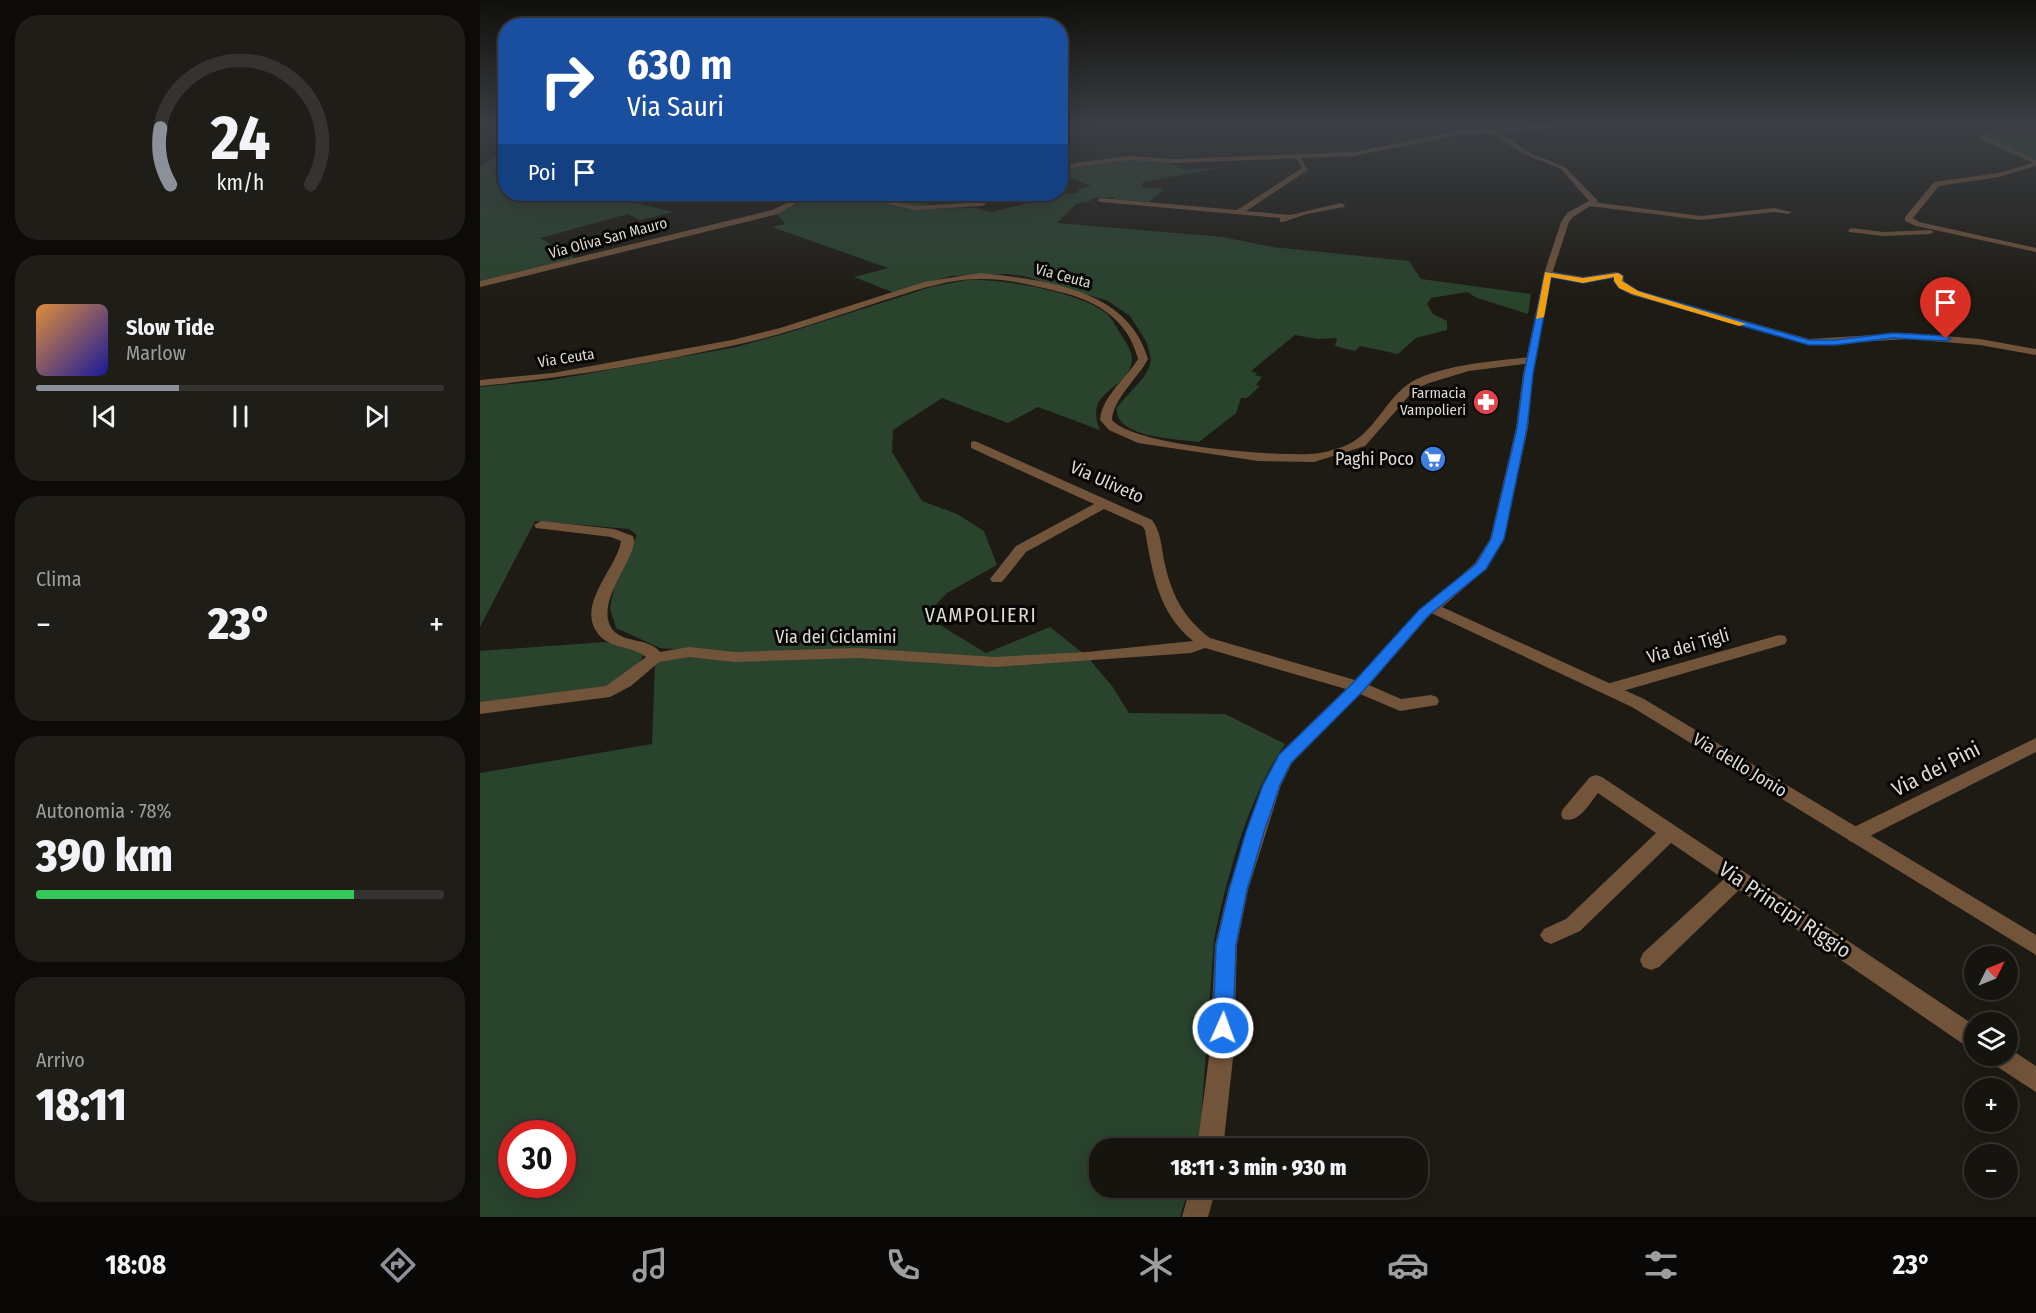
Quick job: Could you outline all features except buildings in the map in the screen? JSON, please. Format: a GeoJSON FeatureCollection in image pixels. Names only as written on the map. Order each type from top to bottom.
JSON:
{"type":"FeatureCollection","features":[{"type":"Feature","properties":{"kind":"street"},"geometry":{"type":"LineString","coordinates":[[1239,212],[1286,182]]}},
{"type":"Feature","properties":{"kind":"street"},"geometry":{"type":"LineString","coordinates":[[1576,182],[1592,198],[1592,204]]}},
{"type":"Feature","properties":{"kind":"street"},"geometry":{"type":"LineString","coordinates":[[1955,182],[1934,185],[1908,219],[1916,224],[2036,250]]}},
{"type":"Feature","properties":{"kind":"street"},"geometry":{"type":"LineString","coordinates":[[1101,200],[1290,217]]}},
{"type":"Feature","properties":{"kind":"street","name":"Via Oliva San Mauro"},"geometry":{"type":"LineString","coordinates":[[480,284],[775,212],[794,205],[795,201]]}},
{"type":"Feature","properties":{"kind":"street"},"geometry":{"type":"LineString","coordinates":[[880,201],[916,208],[982,204]]}},
{"type":"Feature","properties":{"kind":"street"},"geometry":{"type":"LineString","coordinates":[[1211,1138],[1222,1049],[1226,945],[1255,832],[1272,785],[1285,759],[1358,687],[1424,613],[1481,566],[1497,539],[1522,428],[1528,374],[1548,274],[1568,218],[1592,204],[1701,218],[1774,210],[1788,212]]}},
{"type":"Feature","properties":{"kind":"street"},"geometry":{"type":"LineString","coordinates":[[1271,224],[1341,205]]}},
{"type":"Feature","properties":{"kind":"street"},"geometry":{"type":"LineString","coordinates":[[1852,230],[1883,234],[1951,231]]}},
{"type":"Feature","properties":{"kind":"street"},"geometry":{"type":"LineString","coordinates":[[1548,274],[1583,280],[1615,274],[1619,276],[1618,281],[1622,286],[1635,292],[1809,342],[1908,336],[1980,342],[2036,352]]}},
{"type":"Feature","properties":{"kind":"street","name":"Via Ceuta"},"geometry":{"type":"LineString","coordinates":[[480,383],[553,376],[732,344],[927,284],[980,276],[1020,280],[1078,294],[1101,303],[1121,318],[1139,344],[1143,359],[1134,375],[1107,407],[1105,415],[1113,428],[1138,439],[1258,457],[1314,458],[1361,443],[1411,387],[1441,373],[1470,369]]}},
{"type":"Feature","properties":{"kind":"street"},"geometry":{"type":"LineString","coordinates":[[1470,369],[1531,360]]}},
{"type":"Feature","properties":{"kind":"street"},"geometry":{"type":"LineString","coordinates":[[1470,369],[1528,374]]}},
{"type":"Feature","properties":{"kind":"street","name":"Via Uliveto"},"geometry":{"type":"LineString","coordinates":[[975,445],[1139,518],[1152,529],[1166,596],[1177,618],[1190,633],[1204,642],[1358,687],[1400,705],[1431,701]]}},
{"type":"Feature","properties":{"kind":"street"},"geometry":{"type":"LineString","coordinates":[[997,579],[1021,549],[1105,503]]}},
{"type":"Feature","properties":{"kind":"street"},"geometry":{"type":"LineString","coordinates":[[480,708],[610,691],[639,672],[654,658],[652,652],[614,639],[606,631],[600,615],[603,592],[627,546],[628,539],[614,533],[541,525]]}},
{"type":"Feature","properties":{"kind":"street","name":"Via dello Jonio"},"geometry":{"type":"LineString","coordinates":[[1432,608],[1638,703],[2036,946]]}},
{"type":"Feature","properties":{"kind":"street","name":"Via dei Tigli"},"geometry":{"type":"LineString","coordinates":[[1609,688],[1779,640]]}},
{"type":"Feature","properties":{"kind":"street","name":"Via dei Ciclamini"},"geometry":{"type":"LineString","coordinates":[[654,658],[689,652],[735,657],[858,653],[995,662],[1191,648],[1204,642]]}},
{"type":"Feature","properties":{"kind":"street","name":"Via dei Pini"},"geometry":{"type":"LineString","coordinates":[[1855,835],[2036,744]]}},
{"type":"Feature","properties":{"kind":"street","name":"Via Principi Riggio"},"geometry":{"type":"LineString","coordinates":[[1570,814],[1596,782],[1964,1031]]}},
{"type":"Feature","properties":{"kind":"street"},"geometry":{"type":"LineString","coordinates":[[1551,935],[1573,925],[1669,832]]}},
{"type":"Feature","properties":{"kind":"street"},"geometry":{"type":"LineString","coordinates":[[1651,960],[1738,878]]}},
{"type":"Feature","properties":{"kind":"street"},"geometry":{"type":"LineString","coordinates":[[2016,1066],[2036,1080]]}},
{"type":"Feature","properties":{"kind":"street"},"geometry":{"type":"LineString","coordinates":[[1195,1217],[1200,1198]]}},
{"type":"Feature","properties":{"kind":"green space"},"geometry":{"type":"Polygon","coordinates":[[[480,182],[498,182],[498,201],[627,201],[674,212],[640,220],[628,214],[540,238],[575,258],[480,281],[480,182]]]}},
{"type":"Feature","properties":{"kind":"green space"},"geometry":{"type":"Polygon","coordinates":[[[1080,182],[1144,182],[1141,187],[1164,189],[1149,202],[1113,197],[1092,198],[1090,201],[1076,204],[1057,223],[1222,237],[1273,247],[1409,261],[1421,279],[1531,294],[1528,314],[1477,298],[1467,292],[1431,298],[1427,304],[1433,314],[1447,321],[1447,330],[1416,338],[1398,354],[1360,346],[1355,351],[1335,346],[1337,338],[1317,339],[1295,335],[1251,371],[1262,377],[1256,385],[1260,386],[1247,398],[1241,398],[1236,413],[1199,442],[1177,440],[1135,431],[1118,417],[1117,407],[1143,378],[1151,359],[1147,343],[1130,316],[1108,301],[1024,276],[1008,274],[951,276],[892,292],[854,277],[888,268],[772,227],[785,224],[777,214],[800,201],[874,201],[914,209],[975,208],[992,212],[1037,201],[1068,201],[1068,193],[1078,193],[1080,189],[1091,186],[1080,182]]]}},
{"type":"Feature","properties":{"kind":"green space"},"geometry":{"type":"Polygon","coordinates":[[[890,201],[930,201],[925,206],[890,201]]]}},
{"type":"Feature","properties":{"kind":"green space"},"geometry":{"type":"Polygon","coordinates":[[[968,280],[1040,288],[1078,298],[1093,305],[1106,313],[1113,321],[1129,348],[1132,361],[1122,379],[1101,398],[1097,406],[1096,417],[1100,430],[1038,407],[1008,423],[942,398],[893,430],[892,452],[922,501],[957,514],[984,531],[997,565],[947,593],[925,616],[986,653],[1050,627],[1084,654],[991,659],[733,654],[660,648],[616,628],[610,608],[614,587],[637,535],[629,529],[535,521],[480,627],[480,387],[552,380],[736,347],[931,287],[968,280]]]}},
{"type":"Feature","properties":{"kind":"green space"},"geometry":{"type":"Polygon","coordinates":[[[605,642],[630,646],[644,654],[635,670],[612,687],[480,704],[480,651],[605,642]]]}},
{"type":"Feature","properties":{"kind":"green space"},"geometry":{"type":"Polygon","coordinates":[[[686,654],[860,656],[999,664],[1090,660],[1112,686],[1129,713],[1225,714],[1285,744],[1260,788],[1240,838],[1214,940],[1200,1138],[1089,1138],[1089,1198],[1186,1198],[1180,1217],[480,1217],[480,773],[652,744],[655,664],[665,657],[686,654]]]}},
{"type":"Feature","properties":{"kind":"slow traffic"},"geometry":{"type":"LineString","coordinates":[[1539,317],[1548,274],[1583,280],[1615,274],[1619,276],[1618,281],[1622,286],[1635,292],[1742,324]]}},
{"type":"Feature","properties":{"kind":"place","name":"Farmacia Vampolieri"},"geometry":{"type":"Point","coordinates":[1486,402]}},
{"type":"Feature","properties":{"kind":"place","name":"Paghi Poco"},"geometry":{"type":"Point","coordinates":[1433,459]}},
{"type":"Feature","properties":{"kind":"district","name":"VAMPOLIERI"},"geometry":{"type":"Point","coordinates":[981,615]}},
{"type":"Feature","properties":{"kind":"route"},"geometry":{"type":"LineString","coordinates":[[1223,1028],[1226,945],[1238,890],[1255,832],[1272,785],[1285,759],[1358,687],[1424,613],[1481,566],[1497,539],[1522,428],[1528,374],[1548,274],[1583,280],[1615,274],[1619,276],[1618,281],[1622,286],[1635,292],[1800,341],[1820,343],[1893,336],[1946,339]]}}]}
